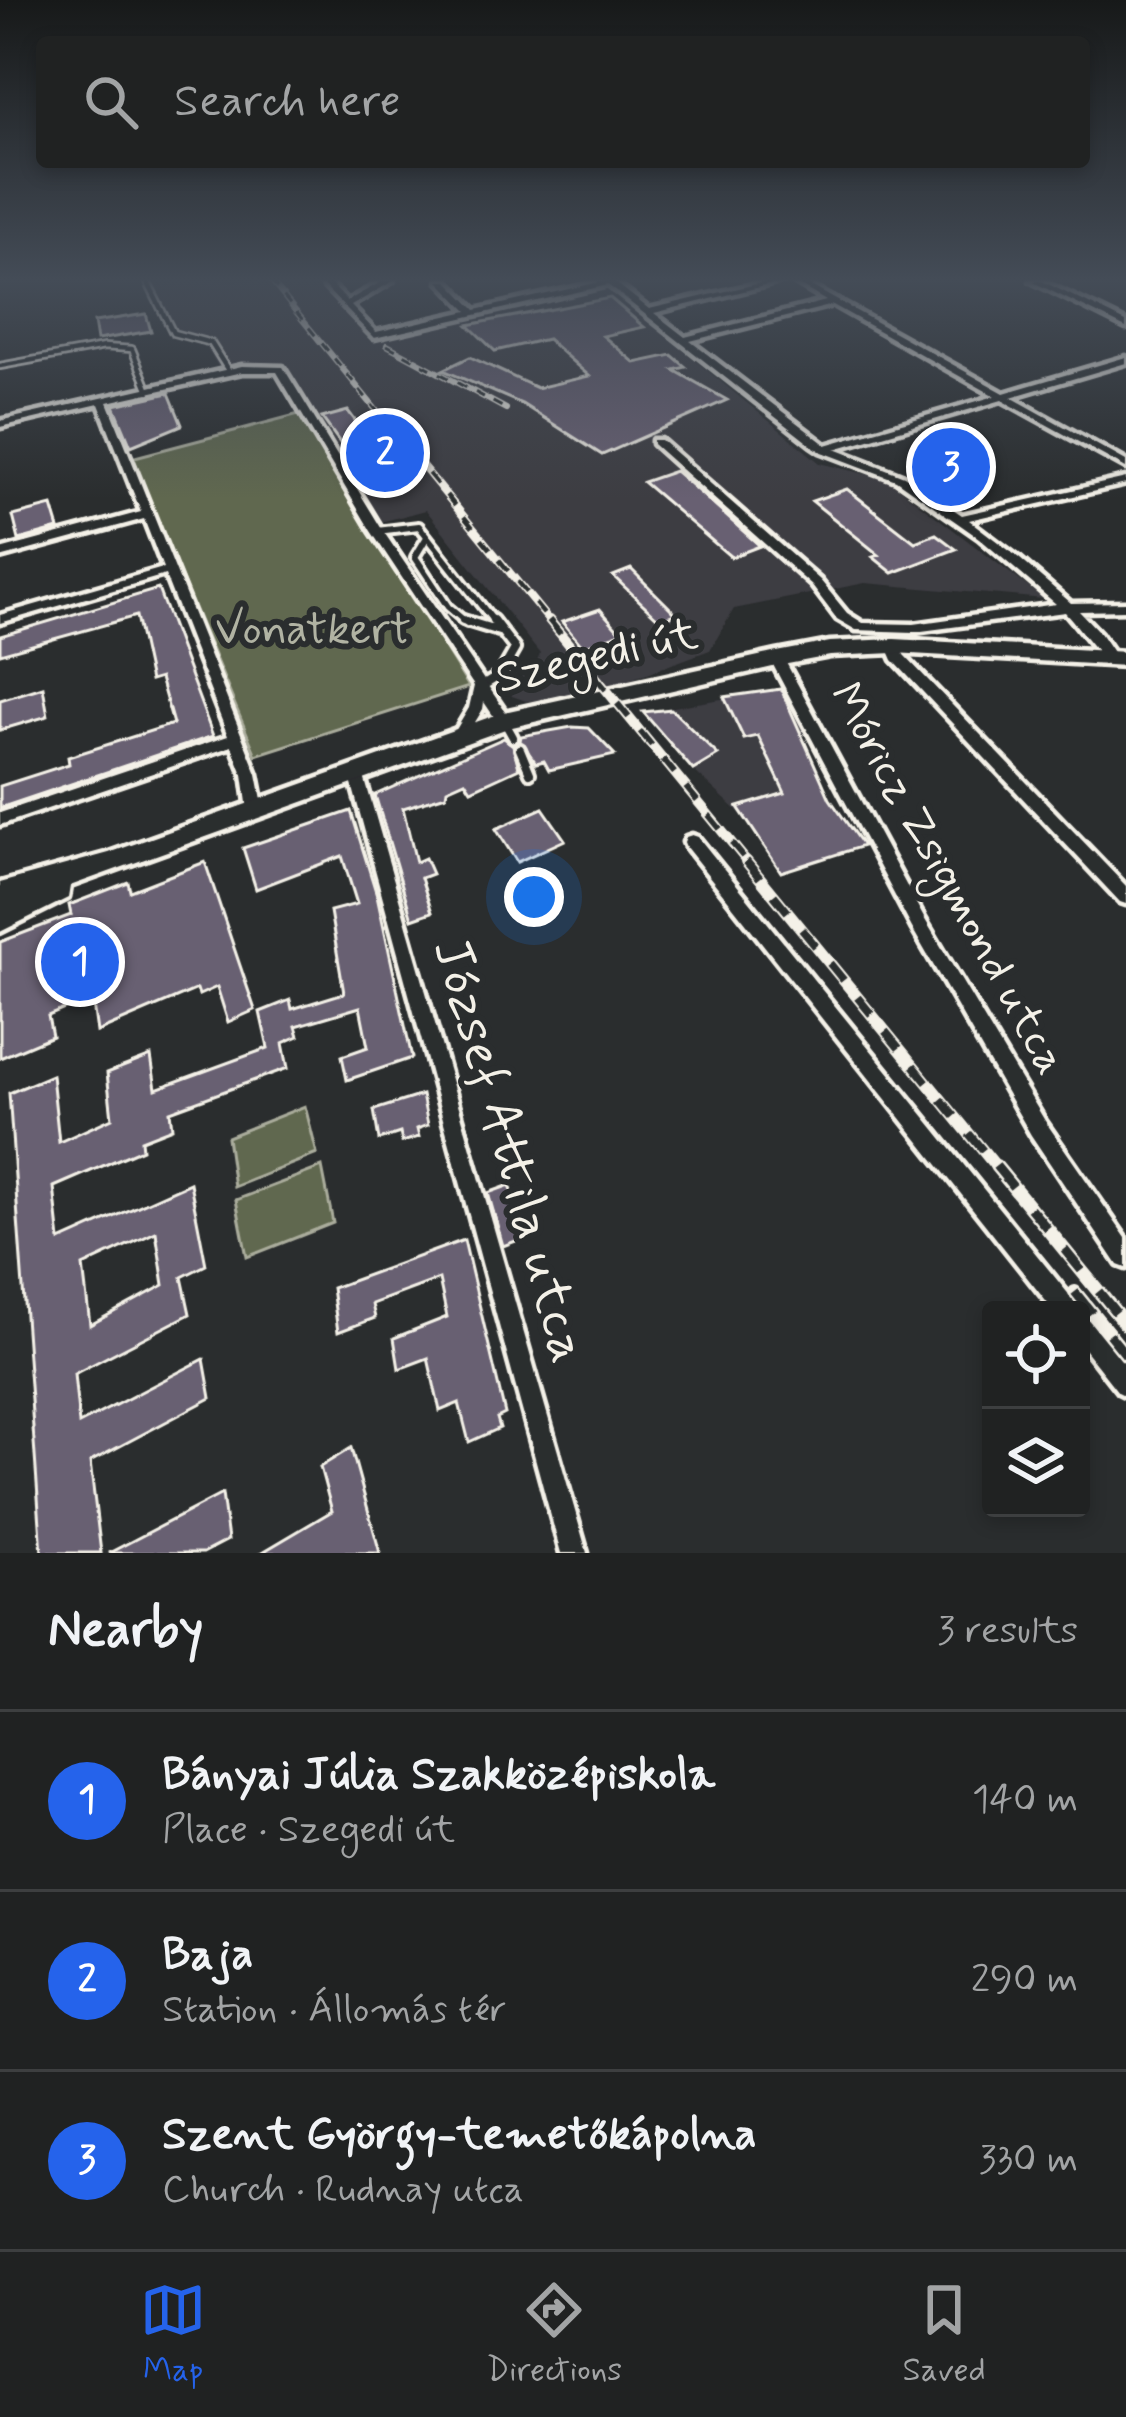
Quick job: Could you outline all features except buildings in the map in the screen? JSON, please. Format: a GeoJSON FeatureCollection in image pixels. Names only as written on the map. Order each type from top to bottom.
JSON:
{"type":"FeatureCollection","features":[{"type":"Feature","properties":{"kind":"main road","name":"Szegedi út"},"geometry":{"type":"LineString","coordinates":[[0,895],[110,864],[460,734],[508,728],[777,659],[830,649],[894,646],[1118,658]]}},
{"type":"Feature","properties":{"kind":"main road","name":"Szegedi út"},"geometry":{"type":"LineString","coordinates":[[0,920],[110,864]]}},
{"type":"Feature","properties":{"kind":"street"},"geometry":{"type":"LineString","coordinates":[[700,353],[824,449],[896,476],[957,519],[1069,607],[1118,658]]}},
{"type":"Feature","properties":{"kind":"street"},"geometry":{"type":"LineString","coordinates":[[927,353],[1126,465]]}},
{"type":"Feature","properties":{"kind":"street"},"geometry":{"type":"LineString","coordinates":[[824,449],[1126,360]]}},
{"type":"Feature","properties":{"kind":"street"},"geometry":{"type":"LineString","coordinates":[[0,424],[273,366],[288,380],[377,530],[508,728]]}},
{"type":"Feature","properties":{"kind":"street"},"geometry":{"type":"LineString","coordinates":[[104,401],[144,515],[250,774],[256,810]]}},
{"type":"Feature","properties":{"kind":"street"},"geometry":{"type":"LineString","coordinates":[[657,442],[816,583],[842,616],[861,627],[914,628],[1069,607],[1126,606]]}},
{"type":"Feature","properties":{"kind":"street"},"geometry":{"type":"LineString","coordinates":[[957,519],[1126,481]]}},
{"type":"Feature","properties":{"kind":"street"},"geometry":{"type":"LineString","coordinates":[[0,552],[144,515]]}},
{"type":"Feature","properties":{"kind":"street"},"geometry":{"type":"LineString","coordinates":[[0,619],[169,570]]}},
{"type":"Feature","properties":{"kind":"street"},"geometry":{"type":"LineString","coordinates":[[894,646],[898,657],[1126,897]]}},
{"type":"Feature","properties":{"kind":"street","name":"Móricz Zsigmond utca"},"geometry":{"type":"LineString","coordinates":[[777,659],[918,923],[1037,1128],[1126,1257]]}},
{"type":"Feature","properties":{"kind":"street"},"geometry":{"type":"LineString","coordinates":[[460,734],[476,709],[480,688]]}},
{"type":"Feature","properties":{"kind":"street"},"geometry":{"type":"LineString","coordinates":[[0,819],[236,739]]}},
{"type":"Feature","properties":{"kind":"street","name":"József Attila utca"},"geometry":{"type":"LineString","coordinates":[[356,772],[574,1553]]}},
{"type":"Feature","properties":{"kind":"street"},"geometry":{"type":"LineString","coordinates":[[692,842],[1060,1301]]}},
{"type":"Feature","properties":{"kind":"street"},"geometry":{"type":"LineString","coordinates":[[1090,1338],[1126,1384]]}},
{"type":"Feature","properties":{"kind":"lane"},"geometry":{"type":"LineString","coordinates":[[0,366],[69,353]]}},
{"type":"Feature","properties":{"kind":"lane"},"geometry":{"type":"LineString","coordinates":[[133,353],[149,391]]}},
{"type":"Feature","properties":{"kind":"lane"},"geometry":{"type":"LineString","coordinates":[[218,353],[229,372]]}},
{"type":"Feature","properties":{"kind":"lane"},"geometry":{"type":"LineString","coordinates":[[377,530],[418,526],[515,649],[500,675],[480,688]]}},
{"type":"Feature","properties":{"kind":"lane"},"geometry":{"type":"LineString","coordinates":[[427,537],[416,557],[453,616],[474,630],[501,631]]}},
{"type":"Feature","properties":{"kind":"lane"},"geometry":{"type":"LineString","coordinates":[[520,749],[530,773]]}},
{"type":"Feature","properties":{"kind":"shaded area"},"geometry":{"type":"Polygon","coordinates":[[[210,353],[687,353],[820,463],[887,479],[1044,599],[865,583],[734,609],[710,650],[566,700],[526,701],[512,696],[506,673],[536,664],[540,654],[426,510],[377,523],[276,362],[222,373],[210,353]]]}},
{"type":"Feature","properties":{"kind":"shaded area"},"geometry":{"type":"Polygon","coordinates":[[[781,689],[805,726],[803,734],[830,799],[751,823],[693,770],[643,712],[781,689]]]}},
{"type":"Feature","properties":{"kind":"green space","name":"Vonatkert"},"geometry":{"type":"Polygon","coordinates":[[[299,414],[469,687],[256,755],[131,458],[299,414]]]}},
{"type":"Feature","properties":{"kind":"green space"},"geometry":{"type":"Polygon","coordinates":[[[305,1106],[317,1154],[234,1187],[227,1137],[305,1106]]]}},
{"type":"Feature","properties":{"kind":"green space"},"geometry":{"type":"Polygon","coordinates":[[[322,1167],[333,1223],[247,1257],[236,1200],[322,1167]]]}},
{"type":"Feature","properties":{"kind":"railway"},"geometry":{"type":"LineString","coordinates":[[330,353],[395,433]]}},
{"type":"Feature","properties":{"kind":"railway"},"geometry":{"type":"LineString","coordinates":[[403,353],[506,409]]}},
{"type":"Feature","properties":{"kind":"railway"},"geometry":{"type":"LineString","coordinates":[[393,430],[551,623]]}},
{"type":"Feature","properties":{"kind":"railway"},"geometry":{"type":"LineString","coordinates":[[549,620],[749,864]]}},
{"type":"Feature","properties":{"kind":"railway"},"geometry":{"type":"LineString","coordinates":[[746,861],[998,1169]]}},
{"type":"Feature","properties":{"kind":"railway"},"geometry":{"type":"LineString","coordinates":[[996,1166],[1126,1325]]}},
{"type":"Feature","properties":{"kind":"railway"},"geometry":{"type":"LineString","coordinates":[[1075,1292],[1126,1355]]}},
{"type":"Feature","properties":{"kind":"place","name":"Baja"},"geometry":{"type":"Point","coordinates":[385,453]}},
{"type":"Feature","properties":{"kind":"place","name":"Szent György-temetőkápolna"},"geometry":{"type":"Point","coordinates":[951,467]}},
{"type":"Feature","properties":{"kind":"place","name":"Bányai Júlia Szakközépiskola"},"geometry":{"type":"Point","coordinates":[80,962]}}]}
